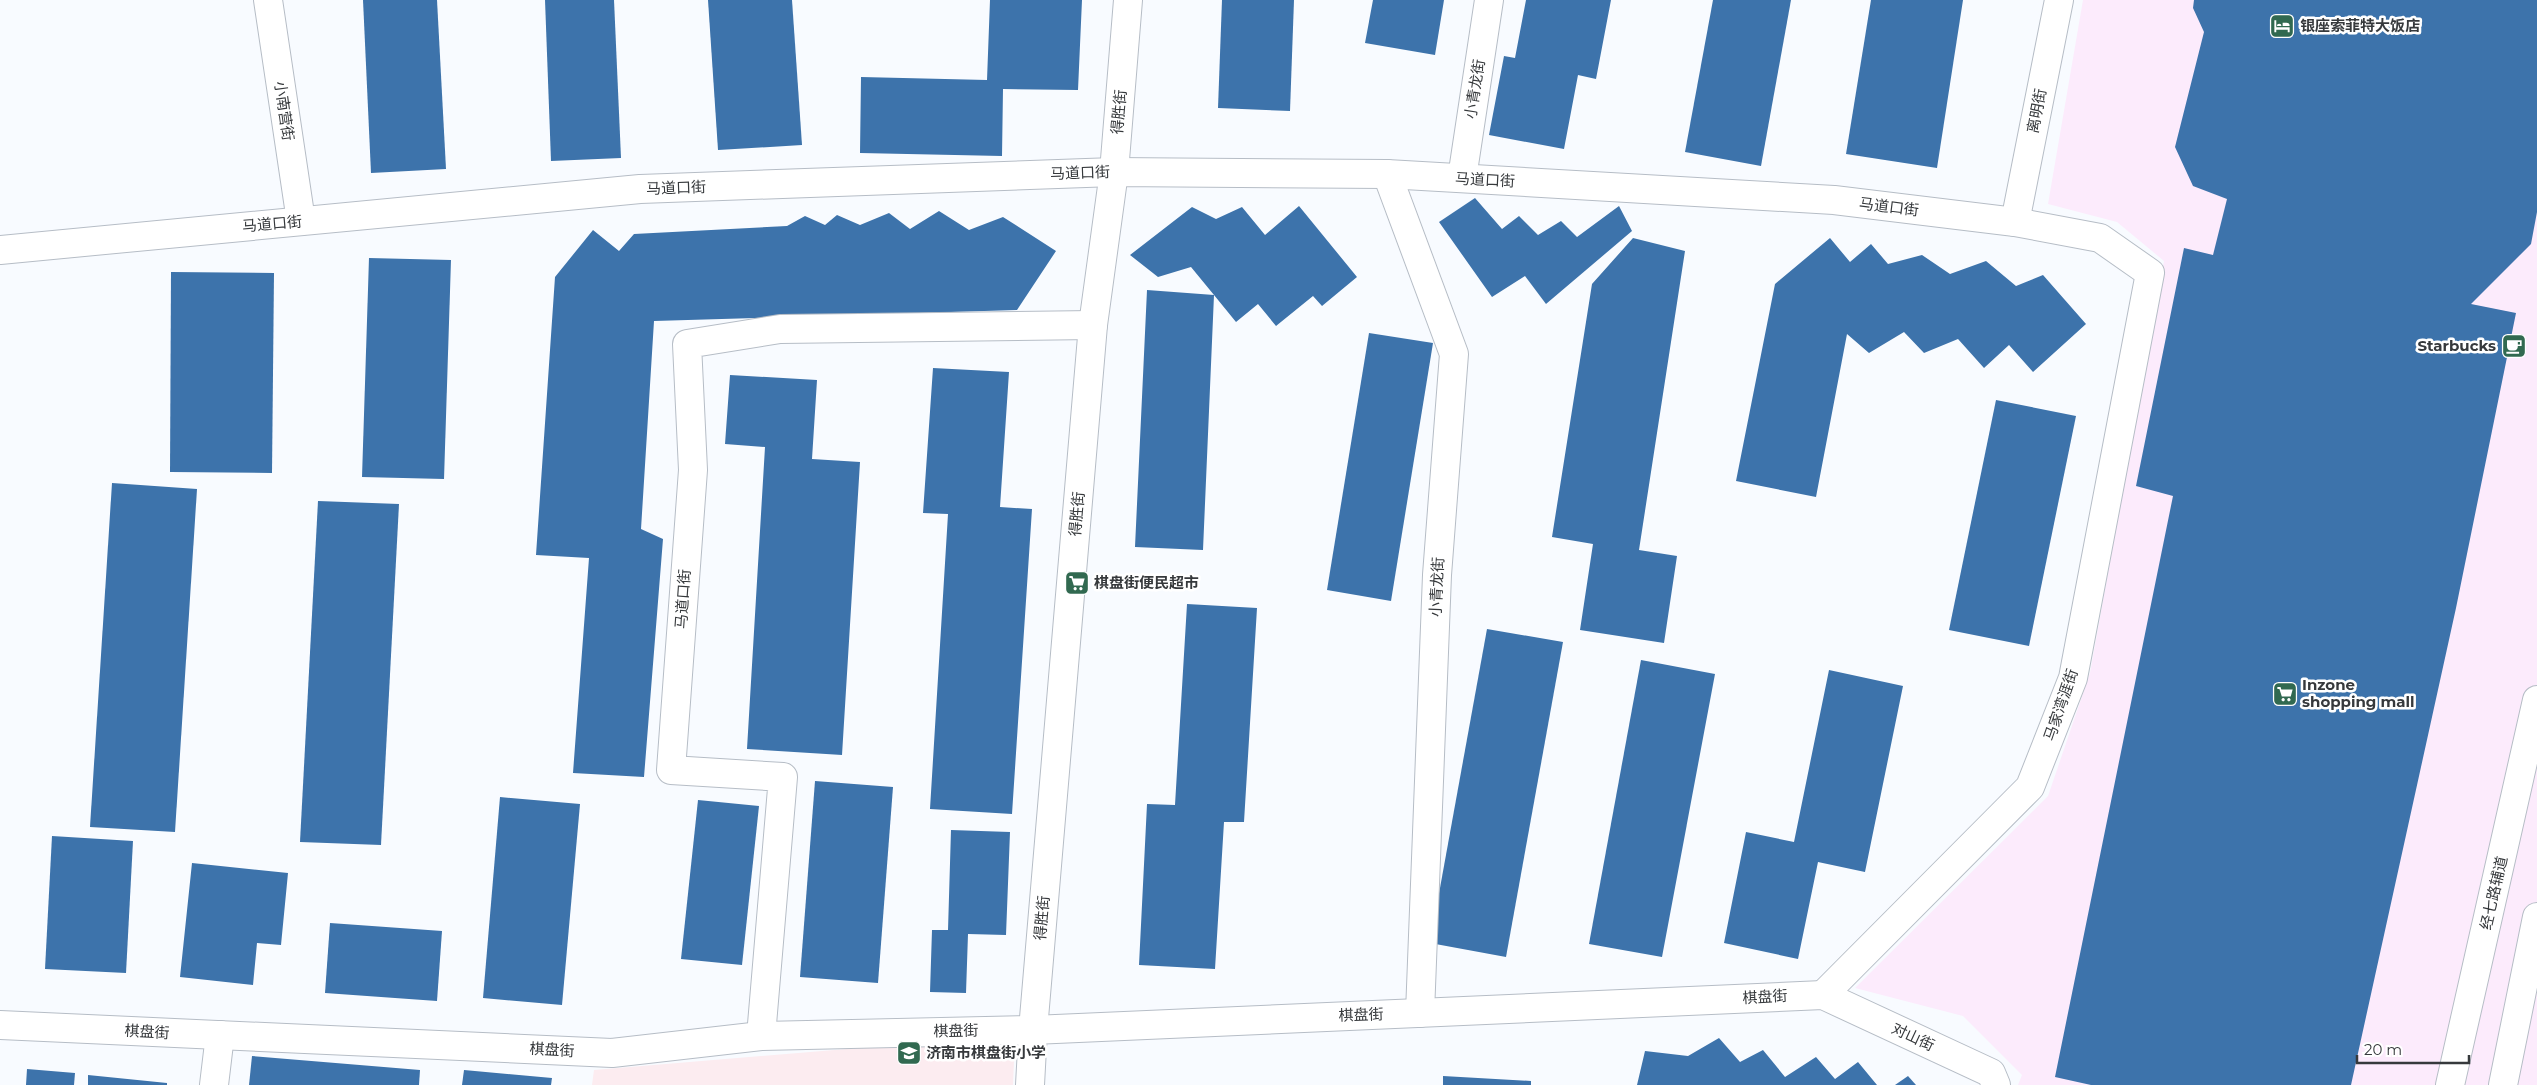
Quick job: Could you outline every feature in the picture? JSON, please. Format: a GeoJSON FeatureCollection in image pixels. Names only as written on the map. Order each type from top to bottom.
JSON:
{"type":"FeatureCollection","features":[{"type":"Feature","properties":{"kind":"street","name":"小南营街"},"geometry":{"type":"LineString","coordinates":[[268,0],[301,221]]}},
{"type":"Feature","properties":{"kind":"street","name":"得胜街"},"geometry":{"type":"LineString","coordinates":[[1030,1085],[1033,1030],[1093,325],[1114,172],[1128,0]]}},
{"type":"Feature","properties":{"kind":"street","name":"小青龙街"},"geometry":{"type":"LineString","coordinates":[[1462,178],[1489,0]]}},
{"type":"Feature","properties":{"kind":"street","name":"离明街"},"geometry":{"type":"LineString","coordinates":[[2016,222],[2059,0]]}},
{"type":"Feature","properties":{"kind":"street","name":"马道口街"},"geometry":{"type":"LineString","coordinates":[[0,250],[640,189],[1114,172],[1387,174],[1834,200],[2016,222],[2100,238],[2150,273]]}},
{"type":"Feature","properties":{"kind":"street","name":"小青龙街"},"geometry":{"type":"LineString","coordinates":[[1387,174],[1454,354],[1437,575],[1420,1013]]}},
{"type":"Feature","properties":{"kind":"street","name":"马家湾涯街"},"geometry":{"type":"LineString","coordinates":[[1823,995],[2030,787],[2073,678],[2150,273]]}},
{"type":"Feature","properties":{"kind":"street","name":"马道口街"},"geometry":{"type":"LineString","coordinates":[[761,1036],[783,777],[671,770],[693,470],[687,344],[780,329],[1093,325]]}},
{"type":"Feature","properties":{"kind":"street","name":"经七路辅道"},"geometry":{"type":"LineString","coordinates":[[2450,1085],[2537,700]]}},
{"type":"Feature","properties":{"kind":"street"},"geometry":{"type":"LineString","coordinates":[[2503,1085],[2537,917]]}},
{"type":"Feature","properties":{"kind":"street","name":"棋盘街"},"geometry":{"type":"LineString","coordinates":[[0,1025],[612,1053],[761,1036],[1033,1030],[1823,995]]}},
{"type":"Feature","properties":{"kind":"street","name":"对山街"},"geometry":{"type":"LineString","coordinates":[[1823,995],[1991,1073],[1996,1085]]}},
{"type":"Feature","properties":{"kind":"street"},"geometry":{"type":"LineString","coordinates":[[214,1085],[220,1035]]}},
{"type":"Feature","properties":{"kind":"shaded area"},"geometry":{"type":"Polygon","coordinates":[[[2083,0],[2537,0],[2537,1085],[2018,1085],[2022,1075],[1963,1016],[1855,988],[2048,796],[2090,673],[2164,261],[2117,222],[2048,204],[2083,0]]]}},
{"type":"Feature","properties":{"kind":"shaded area","name":"济南市棋盘街小学"},"geometry":{"type":"Polygon","coordinates":[[[1015,1035],[1013,1085],[592,1085],[594,1070],[1015,1035]]]}},
{"type":"Feature","properties":{"kind":"building"},"geometry":{"type":"Polygon","coordinates":[[[363,0],[437,0],[446,169],[371,173],[363,0]]]}},
{"type":"Feature","properties":{"kind":"building"},"geometry":{"type":"Polygon","coordinates":[[[545,0],[614,0],[621,158],[551,161],[545,0]]]}},
{"type":"Feature","properties":{"kind":"building"},"geometry":{"type":"Polygon","coordinates":[[[708,0],[792,0],[802,145],[718,150],[708,0]]]}},
{"type":"Feature","properties":{"kind":"building"},"geometry":{"type":"Polygon","coordinates":[[[990,0],[1082,0],[1078,90],[1003,89],[1002,156],[860,153],[861,77],[987,80],[990,0]]]}},
{"type":"Feature","properties":{"kind":"building"},"geometry":{"type":"Polygon","coordinates":[[[1222,0],[1294,0],[1290,111],[1218,108],[1222,0]]]}},
{"type":"Feature","properties":{"kind":"building"},"geometry":{"type":"Polygon","coordinates":[[[1373,0],[1444,0],[1435,55],[1365,43],[1373,0]]]}},
{"type":"Feature","properties":{"kind":"building"},"geometry":{"type":"Polygon","coordinates":[[[1526,0],[1611,0],[1596,79],[1578,75],[1564,149],[1489,135],[1504,56],[1515,58],[1526,0]]]}},
{"type":"Feature","properties":{"kind":"building"},"geometry":{"type":"Polygon","coordinates":[[[1713,0],[1791,0],[1761,166],[1685,152],[1713,0]]]}},
{"type":"Feature","properties":{"kind":"building"},"geometry":{"type":"Polygon","coordinates":[[[1871,0],[1963,0],[1937,168],[1846,154],[1871,0]]]}},
{"type":"Feature","properties":{"kind":"building","name":"Inzone shopping mall"},"geometry":{"type":"Polygon","coordinates":[[[2194,0],[2537,0],[2537,212],[2531,244],[2471,304],[2516,313],[2456,608],[2351,1085],[2091,1085],[2055,1077],[2173,496],[2136,486],[2184,248],[2213,255],[2227,199],[2193,186],[2175,147],[2204,32],[2193,8],[2194,0]]]}},
{"type":"Feature","properties":{"kind":"building"},"geometry":{"type":"Polygon","coordinates":[[[1475,198],[1502,229],[1519,216],[1538,235],[1561,221],[1577,237],[1619,206],[1632,231],[1546,304],[1525,276],[1492,297],[1439,222],[1475,198]]]}},
{"type":"Feature","properties":{"kind":"building"},"geometry":{"type":"Polygon","coordinates":[[[1299,206],[1357,277],[1322,306],[1313,296],[1276,326],[1258,304],[1236,322],[1191,267],[1158,277],[1130,255],[1192,207],[1216,219],[1242,207],[1265,235],[1299,206]]]}},
{"type":"Feature","properties":{"kind":"building"},"geometry":{"type":"Polygon","coordinates":[[[939,211],[969,230],[1003,217],[1056,251],[1017,310],[654,321],[641,529],[663,539],[644,777],[573,773],[589,558],[536,555],[555,277],[593,230],[619,251],[634,234],[787,226],[805,216],[825,225],[837,215],[860,225],[889,213],[910,229],[939,211]]]}},
{"type":"Feature","properties":{"kind":"building"},"geometry":{"type":"Polygon","coordinates":[[[1633,238],[1685,251],[1639,550],[1677,556],[1664,643],[1580,630],[1593,544],[1552,537],[1592,284],[1633,238]]]}},
{"type":"Feature","properties":{"kind":"building"},"geometry":{"type":"Polygon","coordinates":[[[1830,238],[1850,262],[1871,244],[1888,264],[1922,255],[1950,274],[1986,261],[2016,286],[2043,275],[2086,324],[2033,372],[2009,345],[1984,368],[1958,339],[1924,353],[1904,332],[1869,353],[1847,334],[1816,497],[1736,481],[1775,284],[1830,238]]]}},
{"type":"Feature","properties":{"kind":"building"},"geometry":{"type":"Polygon","coordinates":[[[369,258],[451,260],[444,479],[362,477],[369,258]]]}},
{"type":"Feature","properties":{"kind":"building"},"geometry":{"type":"Polygon","coordinates":[[[171,272],[274,273],[272,473],[170,472],[171,272]]]}},
{"type":"Feature","properties":{"kind":"building"},"geometry":{"type":"Polygon","coordinates":[[[1147,290],[1214,295],[1203,550],[1135,547],[1147,290]]]}},
{"type":"Feature","properties":{"kind":"building"},"geometry":{"type":"Polygon","coordinates":[[[1369,333],[1433,343],[1391,601],[1327,590],[1369,333]]]}},
{"type":"Feature","properties":{"kind":"building"},"geometry":{"type":"Polygon","coordinates":[[[933,368],[1009,372],[1000,507],[1032,509],[1012,814],[930,809],[948,514],[923,513],[933,368]]]}},
{"type":"Feature","properties":{"kind":"building"},"geometry":{"type":"Polygon","coordinates":[[[730,375],[817,380],[812,459],[860,462],[842,755],[747,749],[765,447],[725,444],[730,375]]]}},
{"type":"Feature","properties":{"kind":"building"},"geometry":{"type":"Polygon","coordinates":[[[1996,400],[2076,416],[2029,646],[1949,630],[1996,400]]]}},
{"type":"Feature","properties":{"kind":"building"},"geometry":{"type":"Polygon","coordinates":[[[112,483],[197,489],[175,832],[90,827],[112,483]]]}},
{"type":"Feature","properties":{"kind":"building"},"geometry":{"type":"Polygon","coordinates":[[[318,501],[399,504],[381,845],[300,842],[318,501]]]}},
{"type":"Feature","properties":{"kind":"building"},"geometry":{"type":"Polygon","coordinates":[[[1187,604],[1257,608],[1244,822],[1224,822],[1215,969],[1139,965],[1147,804],[1175,805],[1187,604]]]}},
{"type":"Feature","properties":{"kind":"building"},"geometry":{"type":"Polygon","coordinates":[[[1487,629],[1563,642],[1506,957],[1430,943],[1487,629]]]}},
{"type":"Feature","properties":{"kind":"building"},"geometry":{"type":"Polygon","coordinates":[[[1641,660],[1715,674],[1662,957],[1589,944],[1641,660]]]}},
{"type":"Feature","properties":{"kind":"building"},"geometry":{"type":"Polygon","coordinates":[[[1829,670],[1903,686],[1865,872],[1818,862],[1798,959],[1724,943],[1746,832],[1794,842],[1829,670]]]}},
{"type":"Feature","properties":{"kind":"building"},"geometry":{"type":"Polygon","coordinates":[[[815,781],[893,787],[878,983],[800,977],[815,781]]]}},
{"type":"Feature","properties":{"kind":"building"},"geometry":{"type":"Polygon","coordinates":[[[500,797],[580,804],[562,1005],[483,998],[500,797]]]}},
{"type":"Feature","properties":{"kind":"building"},"geometry":{"type":"Polygon","coordinates":[[[698,800],[759,806],[742,965],[681,959],[698,800]]]}},
{"type":"Feature","properties":{"kind":"building"},"geometry":{"type":"Polygon","coordinates":[[[951,830],[1010,832],[1006,935],[968,934],[966,993],[930,992],[932,930],[948,930],[951,830]]]}},
{"type":"Feature","properties":{"kind":"building"},"geometry":{"type":"Polygon","coordinates":[[[52,836],[133,841],[126,973],[45,969],[52,836]]]}},
{"type":"Feature","properties":{"kind":"building"},"geometry":{"type":"Polygon","coordinates":[[[192,863],[288,873],[281,945],[257,943],[253,985],[180,977],[192,863]]]}},
{"type":"Feature","properties":{"kind":"building"},"geometry":{"type":"Polygon","coordinates":[[[330,923],[442,931],[437,1001],[325,993],[330,923]]]}},
{"type":"Feature","properties":{"kind":"building"},"geometry":{"type":"Polygon","coordinates":[[[1719,1038],[1740,1062],[1763,1050],[1785,1077],[1816,1057],[1835,1079],[1858,1062],[1877,1085],[1637,1085],[1645,1051],[1688,1056],[1719,1038]]]}},
{"type":"Feature","properties":{"kind":"building"},"geometry":{"type":"Polygon","coordinates":[[[252,1056],[420,1070],[419,1085],[249,1085],[252,1056]]]}},
{"type":"Feature","properties":{"kind":"building"},"geometry":{"type":"Polygon","coordinates":[[[27,1069],[75,1073],[74,1085],[26,1085],[27,1069]]]}},
{"type":"Feature","properties":{"kind":"building"},"geometry":{"type":"Polygon","coordinates":[[[464,1070],[552,1078],[551,1085],[462,1085],[464,1070]]]}},
{"type":"Feature","properties":{"kind":"building"},"geometry":{"type":"Polygon","coordinates":[[[88,1075],[167,1083],[167,1085],[88,1085],[88,1075]]]}},
{"type":"Feature","properties":{"kind":"building"},"geometry":{"type":"Polygon","coordinates":[[[1443,1076],[1531,1081],[1531,1085],[1443,1085],[1443,1076]]]}},
{"type":"Feature","properties":{"kind":"building"},"geometry":{"type":"Polygon","coordinates":[[[1908,1076],[1916,1085],[1895,1085],[1908,1076]]]}},
{"type":"Feature","properties":{"kind":"place","name":"银座索菲特大饭店"},"geometry":{"type":"Point","coordinates":[2282,26]}},
{"type":"Feature","properties":{"kind":"place","name":"Starbucks"},"geometry":{"type":"Point","coordinates":[2514,346]}},
{"type":"Feature","properties":{"kind":"place","name":"棋盘街便民超市"},"geometry":{"type":"Point","coordinates":[1077,583]}},
{"type":"Feature","properties":{"kind":"place","name":"Inzone shopping mall"},"geometry":{"type":"Point","coordinates":[2285,694]}},
{"type":"Feature","properties":{"kind":"place","name":"济南市棋盘街小学"},"geometry":{"type":"Point","coordinates":[909,1053]}}]}
